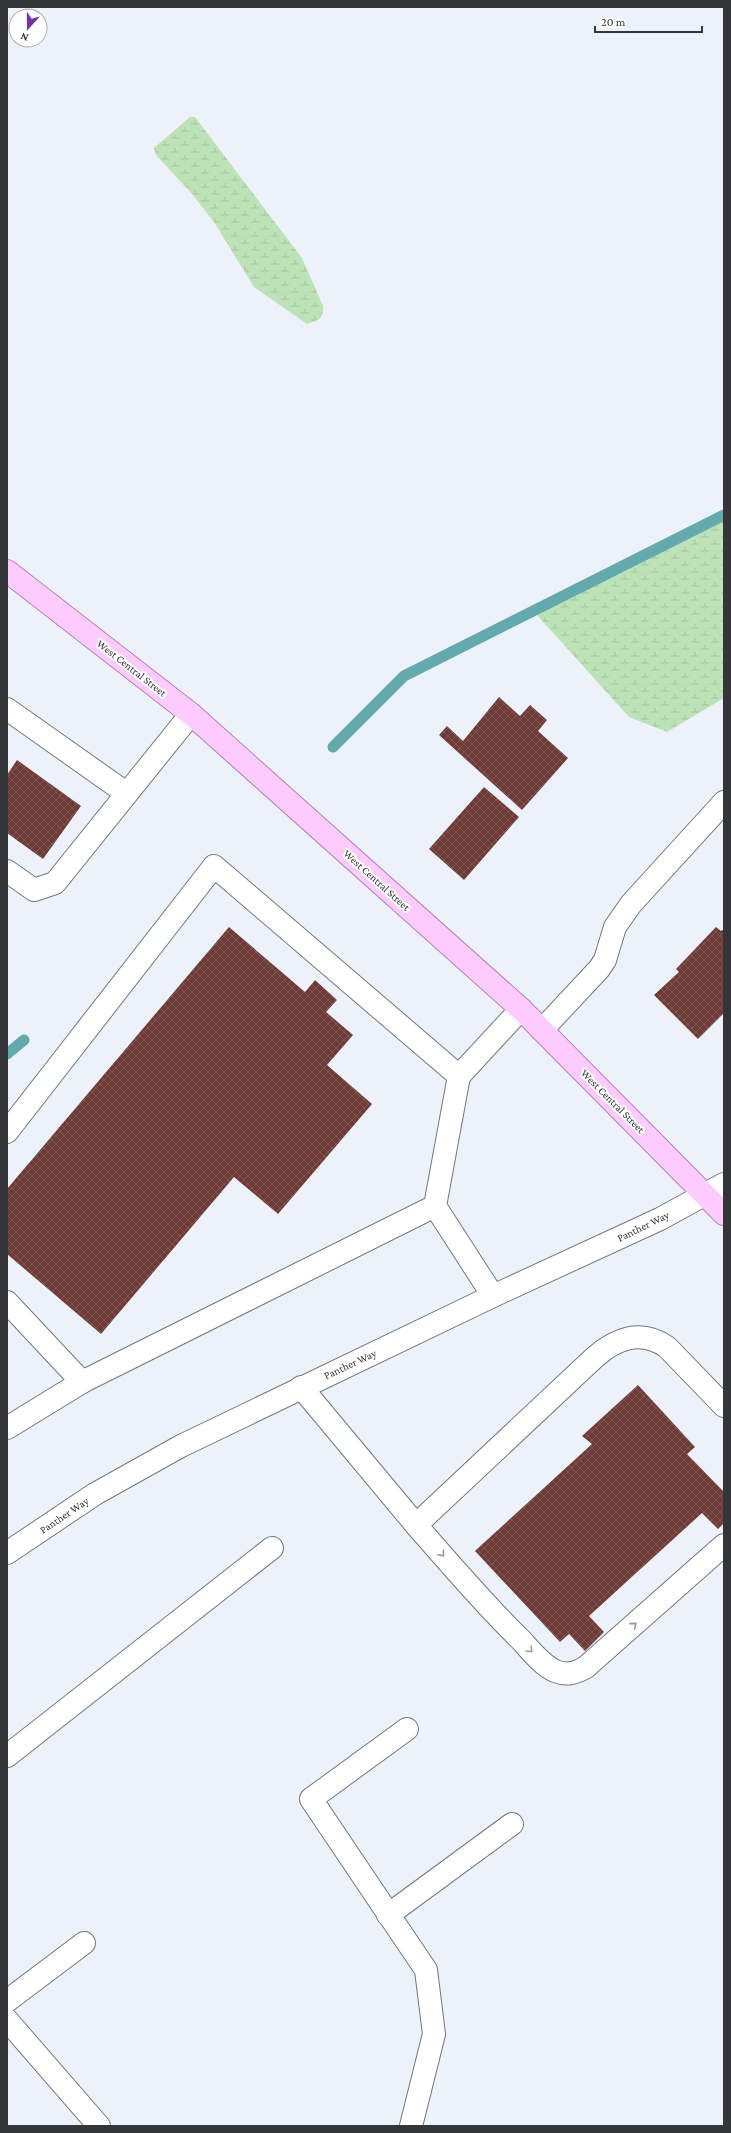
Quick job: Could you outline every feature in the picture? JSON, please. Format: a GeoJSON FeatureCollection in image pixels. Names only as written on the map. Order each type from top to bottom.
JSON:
{"type":"FeatureCollection","features":[{"type":"Feature","properties":{"kind":"main road","name":"West Central Street"},"geometry":{"type":"LineString","coordinates":[[7,571],[190,714],[521,1009],[724,1214]]}},
{"type":"Feature","properties":{"kind":"street"},"geometry":{"type":"LineString","coordinates":[[7,709],[126,793]]}},
{"type":"Feature","properties":{"kind":"street"},"geometry":{"type":"LineString","coordinates":[[7,871],[34,890],[55,883],[190,714]]}},
{"type":"Feature","properties":{"kind":"street"},"geometry":{"type":"LineString","coordinates":[[542,1030],[599,969],[609,949],[615,928],[630,904],[724,802]]}},
{"type":"Feature","properties":{"kind":"street"},"geometry":{"type":"LineString","coordinates":[[7,1132],[214,866],[459,1076]]}},
{"type":"Feature","properties":{"kind":"street"},"geometry":{"type":"LineString","coordinates":[[493,1296],[435,1206],[459,1076],[521,1009]]}},
{"type":"Feature","properties":{"kind":"street","name":"Panther Way"},"geometry":{"type":"LineString","coordinates":[[7,1553],[95,1494],[139,1468],[300,1388],[493,1296],[660,1219],[724,1184]]}},
{"type":"Feature","properties":{"kind":"street"},"geometry":{"type":"LineString","coordinates":[[7,1428],[82,1382],[435,1206]]}},
{"type":"Feature","properties":{"kind":"street"},"geometry":{"type":"LineString","coordinates":[[7,1302],[82,1382]]}},
{"type":"Feature","properties":{"kind":"street"},"geometry":{"type":"LineString","coordinates":[[416,1525],[594,1358],[616,1342],[640,1336],[660,1342],[667,1347],[724,1406]]}},
{"type":"Feature","properties":{"kind":"street"},"geometry":{"type":"LineString","coordinates":[[300,1388],[472,1589],[543,1662],[555,1671],[565,1674],[575,1674],[586,1667],[724,1545]]}},
{"type":"Feature","properties":{"kind":"street"},"geometry":{"type":"LineString","coordinates":[[7,1756],[272,1548]]}},
{"type":"Feature","properties":{"kind":"street"},"geometry":{"type":"LineString","coordinates":[[407,1729],[311,1799],[426,1970],[434,2034],[411,2126]]}},
{"type":"Feature","properties":{"kind":"street"},"geometry":{"type":"LineString","coordinates":[[388,1915],[512,1824]]}},
{"type":"Feature","properties":{"kind":"street"},"geometry":{"type":"LineString","coordinates":[[7,2001],[84,1943]]}},
{"type":"Feature","properties":{"kind":"street"},"geometry":{"type":"LineString","coordinates":[[7,2020],[99,2126]]}},
{"type":"Feature","properties":{"kind":"green space"},"geometry":{"type":"Polygon","coordinates":[[[190,117],[195,117],[302,258],[323,306],[322,314],[317,320],[307,324],[254,287],[214,222],[192,194],[156,155],[154,148],[190,117]]]}},
{"type":"Feature","properties":{"kind":"green space"},"geometry":{"type":"Polygon","coordinates":[[[724,510],[724,698],[667,732],[629,717],[536,614],[636,559],[701,531],[724,510]]]}},
{"type":"Feature","properties":{"kind":"building"},"geometry":{"type":"Polygon","coordinates":[[[499,697],[520,716],[530,705],[547,720],[538,731],[568,758],[522,810],[439,735],[447,726],[463,741],[499,697]]]}},
{"type":"Feature","properties":{"kind":"building"},"geometry":{"type":"Polygon","coordinates":[[[17,760],[81,806],[43,859],[7,833],[7,775],[17,760]]]}},
{"type":"Feature","properties":{"kind":"building"},"geometry":{"type":"Polygon","coordinates":[[[484,787],[519,817],[464,880],[429,849],[484,787]]]}},
{"type":"Feature","properties":{"kind":"building"},"geometry":{"type":"Polygon","coordinates":[[[229,927],[305,992],[315,980],[337,1000],[326,1012],[353,1035],[327,1065],[372,1104],[278,1214],[234,1177],[101,1334],[7,1254],[7,1189],[229,927]]]}},
{"type":"Feature","properties":{"kind":"building"},"geometry":{"type":"Polygon","coordinates":[[[716,927],[721,931],[724,929],[724,1013],[698,1039],[654,995],[679,972],[676,969],[716,927]]]}},
{"type":"Feature","properties":{"kind":"building"},"geometry":{"type":"Polygon","coordinates":[[[638,1385],[695,1447],[687,1454],[724,1492],[724,1523],[718,1529],[702,1513],[589,1616],[604,1632],[585,1651],[569,1634],[560,1642],[475,1551],[592,1444],[582,1436],[638,1385]]]}},
{"type":"Feature","properties":{"kind":"waterway"},"geometry":{"type":"LineString","coordinates":[[333,747],[404,676],[724,515]]}},
{"type":"Feature","properties":{"kind":"waterway"},"geometry":{"type":"LineString","coordinates":[[7,1054],[24,1040]]}}]}
